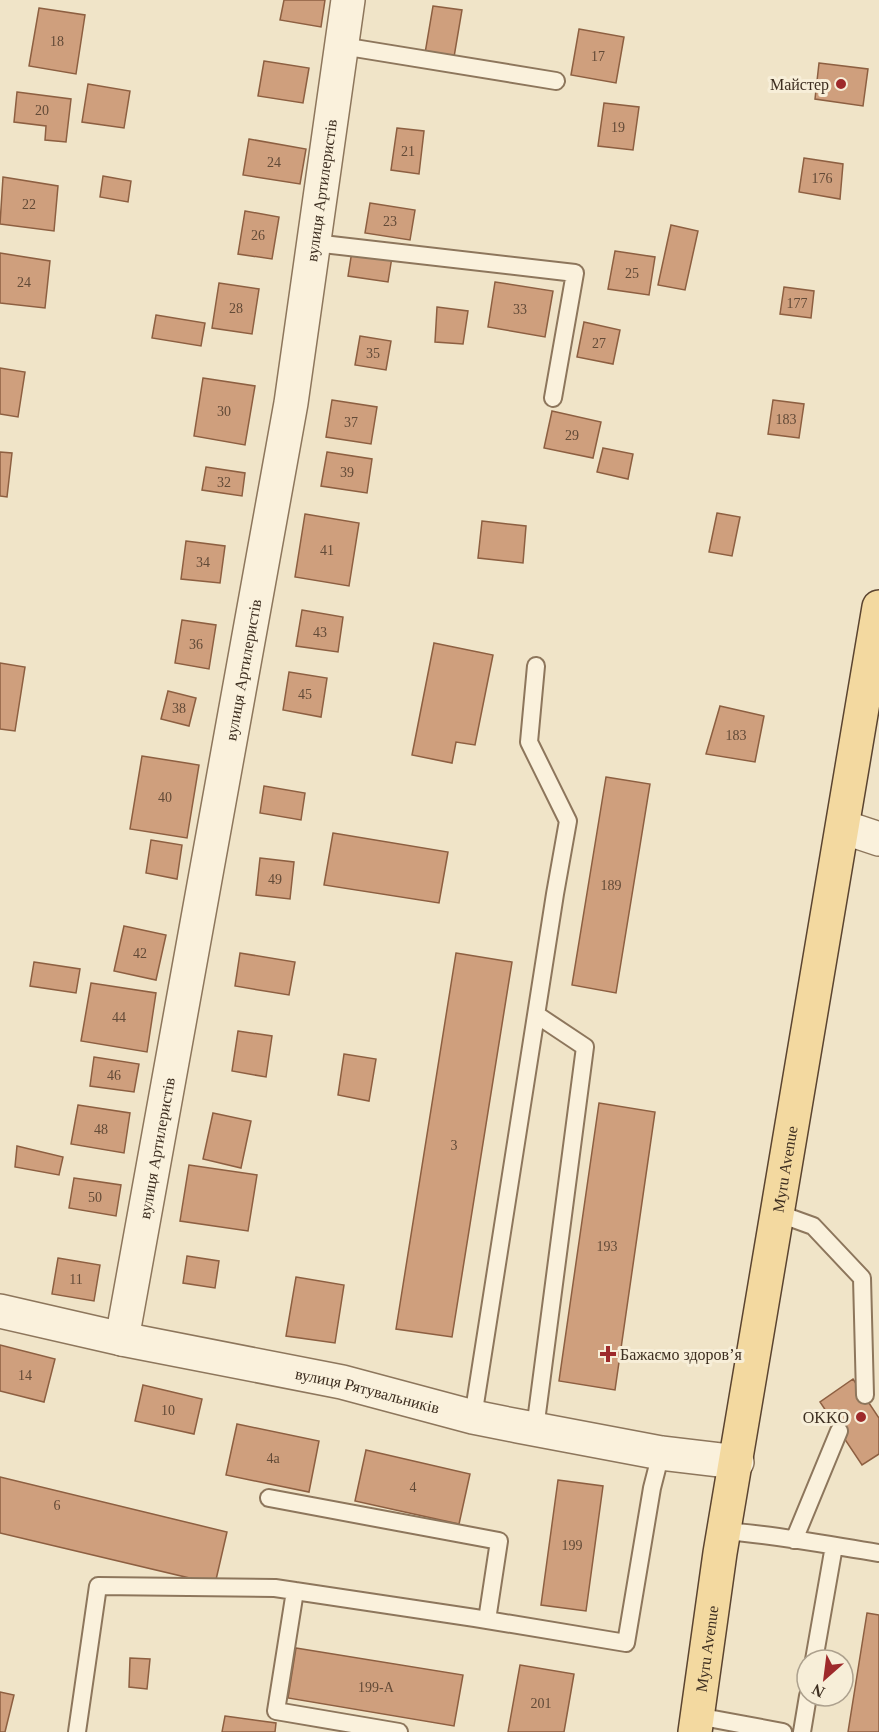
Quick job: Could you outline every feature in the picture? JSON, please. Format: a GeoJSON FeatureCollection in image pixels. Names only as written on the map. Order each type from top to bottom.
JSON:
{"type":"FeatureCollection","features":[{"type":"Feature","properties":{"kind":"main road","name":"Myru Avenue"},"geometry":{"type":"LineString","coordinates":[[696,1724],[720,1553],[879,607]]}},
{"type":"Feature","properties":{"kind":"street","name":"вулиця Артилеристів"},"geometry":{"type":"LineString","coordinates":[[122,1339],[291,403],[348,0]]}},
{"type":"Feature","properties":{"kind":"street"},"geometry":{"type":"LineString","coordinates":[[843,827],[879,839]]}},
{"type":"Feature","properties":{"kind":"street","name":"вулиця Рятувальників"},"geometry":{"type":"LineString","coordinates":[[0,1311],[122,1339],[342,1382],[473,1417],[535,1430],[661,1453],[736,1462]]}},
{"type":"Feature","properties":{"kind":"lane"},"geometry":{"type":"LineString","coordinates":[[342,46],[556,81]]}},
{"type":"Feature","properties":{"kind":"lane"},"geometry":{"type":"LineString","coordinates":[[314,243],[575,273],[553,398]]}},
{"type":"Feature","properties":{"kind":"lane"},"geometry":{"type":"LineString","coordinates":[[473,1417],[568,821],[528,742],[536,666]]}},
{"type":"Feature","properties":{"kind":"lane"},"geometry":{"type":"LineString","coordinates":[[535,1430],[585,1047],[537,1015]]}},
{"type":"Feature","properties":{"kind":"lane"},"geometry":{"type":"LineString","coordinates":[[777,1213],[813,1226],[862,1278],[865,1395]]}},
{"type":"Feature","properties":{"kind":"lane"},"geometry":{"type":"LineString","coordinates":[[794,1540],[839,1431]]}},
{"type":"Feature","properties":{"kind":"lane"},"geometry":{"type":"LineString","coordinates":[[77,1732],[98,1586],[274,1588],[626,1643],[652,1488],[661,1453]]}},
{"type":"Feature","properties":{"kind":"lane"},"geometry":{"type":"LineString","coordinates":[[269,1498],[499,1541],[487,1620]]}},
{"type":"Feature","properties":{"kind":"lane"},"geometry":{"type":"LineString","coordinates":[[725,1530],[766,1534],[879,1553]]}},
{"type":"Feature","properties":{"kind":"lane"},"geometry":{"type":"LineString","coordinates":[[816,1648],[834,1546]]}},
{"type":"Feature","properties":{"kind":"lane"},"geometry":{"type":"LineString","coordinates":[[295,1591],[276,1711],[399,1732]]}},
{"type":"Feature","properties":{"kind":"lane"},"geometry":{"type":"LineString","coordinates":[[802,1732],[806,1708]]}},
{"type":"Feature","properties":{"kind":"lane"},"geometry":{"type":"LineString","coordinates":[[696,1724],[783,1732]]}},
{"type":"Feature","properties":{"kind":"building"},"geometry":{"type":"Polygon","coordinates":[[[284,0],[325,0],[321,27],[280,20],[284,0]]]}},
{"type":"Feature","properties":{"kind":"building"},"geometry":{"type":"Polygon","coordinates":[[[433,6],[462,10],[453,63],[424,59],[433,6]]]}},
{"type":"Feature","properties":{"kind":"building"},"geometry":{"type":"Polygon","coordinates":[[[39,8],[85,15],[76,74],[29,66],[39,8]]]}},
{"type":"Feature","properties":{"kind":"building"},"geometry":{"type":"Polygon","coordinates":[[[579,29],[624,37],[616,83],[571,75],[579,29]]]}},
{"type":"Feature","properties":{"kind":"building"},"geometry":{"type":"Polygon","coordinates":[[[264,61],[309,68],[303,103],[258,96],[264,61]]]}},
{"type":"Feature","properties":{"kind":"building","name":"Майстер"},"geometry":{"type":"Polygon","coordinates":[[[819,63],[868,69],[863,106],[815,99],[819,63]]]}},
{"type":"Feature","properties":{"kind":"building"},"geometry":{"type":"Polygon","coordinates":[[[88,84],[130,91],[124,128],[82,122],[88,84]]]}},
{"type":"Feature","properties":{"kind":"building"},"geometry":{"type":"Polygon","coordinates":[[[17,92],[71,99],[66,142],[45,140],[46,126],[14,122],[17,92]]]}},
{"type":"Feature","properties":{"kind":"building"},"geometry":{"type":"Polygon","coordinates":[[[604,103],[639,107],[633,150],[598,146],[604,103]]]}},
{"type":"Feature","properties":{"kind":"building"},"geometry":{"type":"Polygon","coordinates":[[[397,128],[424,131],[419,174],[391,170],[397,128]]]}},
{"type":"Feature","properties":{"kind":"building"},"geometry":{"type":"Polygon","coordinates":[[[249,139],[306,149],[300,184],[243,175],[249,139]]]}},
{"type":"Feature","properties":{"kind":"building"},"geometry":{"type":"Polygon","coordinates":[[[804,158],[843,164],[840,199],[799,192],[804,158]]]}},
{"type":"Feature","properties":{"kind":"building"},"geometry":{"type":"Polygon","coordinates":[[[103,176],[131,181],[128,202],[100,197],[103,176]]]}},
{"type":"Feature","properties":{"kind":"building"},"geometry":{"type":"Polygon","coordinates":[[[3,177],[58,186],[54,231],[0,224],[3,177]]]}},
{"type":"Feature","properties":{"kind":"building"},"geometry":{"type":"Polygon","coordinates":[[[370,203],[415,210],[410,240],[365,233],[370,203]]]}},
{"type":"Feature","properties":{"kind":"building"},"geometry":{"type":"Polygon","coordinates":[[[245,211],[279,217],[272,259],[238,254],[245,211]]]}},
{"type":"Feature","properties":{"kind":"building"},"geometry":{"type":"Polygon","coordinates":[[[671,225],[698,231],[685,290],[658,285],[671,225]]]}},
{"type":"Feature","properties":{"kind":"building"},"geometry":{"type":"Polygon","coordinates":[[[352,251],[392,257],[388,282],[348,276],[352,251]]]}},
{"type":"Feature","properties":{"kind":"building"},"geometry":{"type":"Polygon","coordinates":[[[615,251],[655,257],[649,295],[608,289],[615,251]]]}},
{"type":"Feature","properties":{"kind":"building"},"geometry":{"type":"Polygon","coordinates":[[[0,253],[50,261],[45,308],[0,303],[0,253]]]}},
{"type":"Feature","properties":{"kind":"building"},"geometry":{"type":"Polygon","coordinates":[[[495,282],[553,291],[545,337],[488,327],[495,282]]]}},
{"type":"Feature","properties":{"kind":"building"},"geometry":{"type":"Polygon","coordinates":[[[219,283],[259,289],[252,334],[212,328],[219,283]]]}},
{"type":"Feature","properties":{"kind":"building"},"geometry":{"type":"Polygon","coordinates":[[[784,287],[814,291],[811,318],[780,314],[784,287]]]}},
{"type":"Feature","properties":{"kind":"building"},"geometry":{"type":"Polygon","coordinates":[[[437,307],[468,311],[463,344],[435,342],[437,307]]]}},
{"type":"Feature","properties":{"kind":"building"},"geometry":{"type":"Polygon","coordinates":[[[156,315],[205,323],[201,346],[152,338],[156,315]]]}},
{"type":"Feature","properties":{"kind":"building"},"geometry":{"type":"Polygon","coordinates":[[[584,322],[620,330],[613,364],[577,357],[584,322]]]}},
{"type":"Feature","properties":{"kind":"building"},"geometry":{"type":"Polygon","coordinates":[[[360,336],[391,341],[386,370],[355,365],[360,336]]]}},
{"type":"Feature","properties":{"kind":"building"},"geometry":{"type":"Polygon","coordinates":[[[0,368],[25,372],[18,417],[0,414],[0,368]]]}},
{"type":"Feature","properties":{"kind":"building"},"geometry":{"type":"Polygon","coordinates":[[[203,378],[255,386],[245,445],[194,436],[203,378]]]}},
{"type":"Feature","properties":{"kind":"building"},"geometry":{"type":"Polygon","coordinates":[[[332,400],[377,407],[371,444],[326,437],[332,400]]]}},
{"type":"Feature","properties":{"kind":"building"},"geometry":{"type":"Polygon","coordinates":[[[773,400],[804,404],[799,438],[768,434],[773,400]]]}},
{"type":"Feature","properties":{"kind":"building"},"geometry":{"type":"Polygon","coordinates":[[[552,411],[601,422],[593,458],[544,448],[552,411]]]}},
{"type":"Feature","properties":{"kind":"building"},"geometry":{"type":"Polygon","coordinates":[[[603,448],[633,454],[628,479],[597,472],[603,448]]]}},
{"type":"Feature","properties":{"kind":"building"},"geometry":{"type":"Polygon","coordinates":[[[0,452],[12,453],[7,497],[0,496],[0,452]]]}},
{"type":"Feature","properties":{"kind":"building"},"geometry":{"type":"Polygon","coordinates":[[[327,452],[372,459],[367,493],[321,486],[327,452]]]}},
{"type":"Feature","properties":{"kind":"building"},"geometry":{"type":"Polygon","coordinates":[[[206,467],[245,473],[242,496],[202,490],[206,467]]]}},
{"type":"Feature","properties":{"kind":"building"},"geometry":{"type":"Polygon","coordinates":[[[717,513],[740,517],[732,556],[709,552],[717,513]]]}},
{"type":"Feature","properties":{"kind":"building"},"geometry":{"type":"Polygon","coordinates":[[[305,514],[359,523],[349,586],[295,577],[305,514]]]}},
{"type":"Feature","properties":{"kind":"building"},"geometry":{"type":"Polygon","coordinates":[[[482,521],[526,526],[523,563],[478,558],[482,521]]]}},
{"type":"Feature","properties":{"kind":"building"},"geometry":{"type":"Polygon","coordinates":[[[186,541],[225,546],[220,583],[181,579],[186,541]]]}},
{"type":"Feature","properties":{"kind":"building"},"geometry":{"type":"Polygon","coordinates":[[[302,610],[343,617],[338,652],[296,646],[302,610]]]}},
{"type":"Feature","properties":{"kind":"building"},"geometry":{"type":"Polygon","coordinates":[[[182,620],[216,625],[209,669],[175,663],[182,620]]]}},
{"type":"Feature","properties":{"kind":"building"},"geometry":{"type":"Polygon","coordinates":[[[434,643],[493,655],[475,745],[456,742],[452,763],[412,755],[434,643]]]}},
{"type":"Feature","properties":{"kind":"building"},"geometry":{"type":"Polygon","coordinates":[[[0,663],[25,667],[15,731],[0,729],[0,663]]]}},
{"type":"Feature","properties":{"kind":"building"},"geometry":{"type":"Polygon","coordinates":[[[289,672],[327,678],[321,717],[283,710],[289,672]]]}},
{"type":"Feature","properties":{"kind":"building"},"geometry":{"type":"Polygon","coordinates":[[[168,691],[196,698],[189,726],[161,719],[168,691]]]}},
{"type":"Feature","properties":{"kind":"building"},"geometry":{"type":"Polygon","coordinates":[[[720,706],[764,716],[755,762],[706,754],[720,706]]]}},
{"type":"Feature","properties":{"kind":"building"},"geometry":{"type":"Polygon","coordinates":[[[142,756],[199,765],[187,838],[130,829],[142,756]]]}},
{"type":"Feature","properties":{"kind":"building"},"geometry":{"type":"Polygon","coordinates":[[[606,777],[650,784],[616,993],[572,985],[606,777]]]}},
{"type":"Feature","properties":{"kind":"building"},"geometry":{"type":"Polygon","coordinates":[[[264,786],[305,793],[301,820],[260,813],[264,786]]]}},
{"type":"Feature","properties":{"kind":"building"},"geometry":{"type":"Polygon","coordinates":[[[333,833],[448,852],[439,903],[324,885],[333,833]]]}},
{"type":"Feature","properties":{"kind":"building"},"geometry":{"type":"Polygon","coordinates":[[[151,840],[182,845],[177,879],[146,873],[151,840]]]}},
{"type":"Feature","properties":{"kind":"building"},"geometry":{"type":"Polygon","coordinates":[[[260,858],[294,862],[290,899],[256,895],[260,858]]]}},
{"type":"Feature","properties":{"kind":"building"},"geometry":{"type":"Polygon","coordinates":[[[124,926],[166,935],[156,980],[114,971],[124,926]]]}},
{"type":"Feature","properties":{"kind":"building"},"geometry":{"type":"Polygon","coordinates":[[[240,953],[295,962],[289,995],[235,986],[240,953]]]}},
{"type":"Feature","properties":{"kind":"building"},"geometry":{"type":"Polygon","coordinates":[[[456,953],[512,962],[452,1337],[396,1329],[456,953]]]}},
{"type":"Feature","properties":{"kind":"building"},"geometry":{"type":"Polygon","coordinates":[[[34,962],[80,969],[76,993],[30,986],[34,962]]]}},
{"type":"Feature","properties":{"kind":"building"},"geometry":{"type":"Polygon","coordinates":[[[91,983],[156,993],[147,1052],[81,1041],[91,983]]]}},
{"type":"Feature","properties":{"kind":"building"},"geometry":{"type":"Polygon","coordinates":[[[238,1031],[272,1036],[266,1077],[232,1071],[238,1031]]]}},
{"type":"Feature","properties":{"kind":"building"},"geometry":{"type":"Polygon","coordinates":[[[344,1054],[376,1059],[369,1101],[338,1095],[344,1054]]]}},
{"type":"Feature","properties":{"kind":"building"},"geometry":{"type":"Polygon","coordinates":[[[94,1057],[139,1064],[134,1092],[90,1086],[94,1057]]]}},
{"type":"Feature","properties":{"kind":"building"},"geometry":{"type":"Polygon","coordinates":[[[599,1103],[655,1112],[615,1390],[559,1381],[599,1103]]]}},
{"type":"Feature","properties":{"kind":"building"},"geometry":{"type":"Polygon","coordinates":[[[78,1105],[130,1113],[124,1153],[71,1144],[78,1105]]]}},
{"type":"Feature","properties":{"kind":"building"},"geometry":{"type":"Polygon","coordinates":[[[213,1113],[251,1121],[241,1168],[203,1159],[213,1113]]]}},
{"type":"Feature","properties":{"kind":"building"},"geometry":{"type":"Polygon","coordinates":[[[17,1146],[63,1157],[59,1175],[15,1167],[17,1146]]]}},
{"type":"Feature","properties":{"kind":"building"},"geometry":{"type":"Polygon","coordinates":[[[189,1165],[257,1175],[248,1231],[180,1221],[189,1165]]]}},
{"type":"Feature","properties":{"kind":"building"},"geometry":{"type":"Polygon","coordinates":[[[74,1178],[121,1185],[116,1216],[69,1208],[74,1178]]]}},
{"type":"Feature","properties":{"kind":"building"},"geometry":{"type":"Polygon","coordinates":[[[187,1256],[219,1261],[215,1288],[183,1283],[187,1256]]]}},
{"type":"Feature","properties":{"kind":"building"},"geometry":{"type":"Polygon","coordinates":[[[58,1258],[100,1265],[94,1301],[52,1294],[58,1258]]]}},
{"type":"Feature","properties":{"kind":"building"},"geometry":{"type":"Polygon","coordinates":[[[296,1277],[344,1285],[335,1343],[286,1336],[296,1277]]]}},
{"type":"Feature","properties":{"kind":"building"},"geometry":{"type":"Polygon","coordinates":[[[0,1345],[55,1359],[44,1402],[0,1391],[0,1345]]]}},
{"type":"Feature","properties":{"kind":"building"},"geometry":{"type":"Polygon","coordinates":[[[853,1379],[879,1418],[879,1454],[862,1465],[820,1402],[853,1379]]]}},
{"type":"Feature","properties":{"kind":"building"},"geometry":{"type":"Polygon","coordinates":[[[143,1385],[202,1399],[194,1434],[135,1421],[143,1385]]]}},
{"type":"Feature","properties":{"kind":"building"},"geometry":{"type":"Polygon","coordinates":[[[237,1424],[319,1441],[309,1492],[226,1475],[237,1424]]]}},
{"type":"Feature","properties":{"kind":"building"},"geometry":{"type":"Polygon","coordinates":[[[366,1450],[470,1474],[459,1524],[355,1501],[366,1450]]]}},
{"type":"Feature","properties":{"kind":"building"},"geometry":{"type":"Polygon","coordinates":[[[0,1477],[227,1532],[215,1584],[0,1533],[0,1477]]]}},
{"type":"Feature","properties":{"kind":"building"},"geometry":{"type":"Polygon","coordinates":[[[558,1480],[603,1486],[586,1611],[541,1605],[558,1480]]]}},
{"type":"Feature","properties":{"kind":"building"},"geometry":{"type":"Polygon","coordinates":[[[867,1613],[879,1615],[879,1732],[848,1732],[852,1708],[855,1708],[855,1688],[867,1613]]]}},
{"type":"Feature","properties":{"kind":"building"},"geometry":{"type":"Polygon","coordinates":[[[296,1648],[463,1675],[454,1726],[288,1698],[296,1648]]]}},
{"type":"Feature","properties":{"kind":"building"},"geometry":{"type":"Polygon","coordinates":[[[130,1658],[150,1659],[147,1689],[129,1687],[130,1658]]]}},
{"type":"Feature","properties":{"kind":"building"},"geometry":{"type":"Polygon","coordinates":[[[520,1665],[574,1674],[564,1732],[508,1732],[520,1665]]]}},
{"type":"Feature","properties":{"kind":"building"},"geometry":{"type":"Polygon","coordinates":[[[0,1692],[14,1695],[5,1732],[0,1732],[0,1692]]]}},
{"type":"Feature","properties":{"kind":"building"},"geometry":{"type":"Polygon","coordinates":[[[225,1716],[276,1723],[275,1732],[222,1732],[225,1716]]]}},
{"type":"Feature","properties":{"kind":"place","name":"Майстер"},"geometry":{"type":"Point","coordinates":[841,84]}},
{"type":"Feature","properties":{"kind":"place","name":"Бажаємо здоров’я"},"geometry":{"type":"Point","coordinates":[608,1354]}},
{"type":"Feature","properties":{"kind":"place","name":"OKKO"},"geometry":{"type":"Point","coordinates":[861,1417]}}]}
